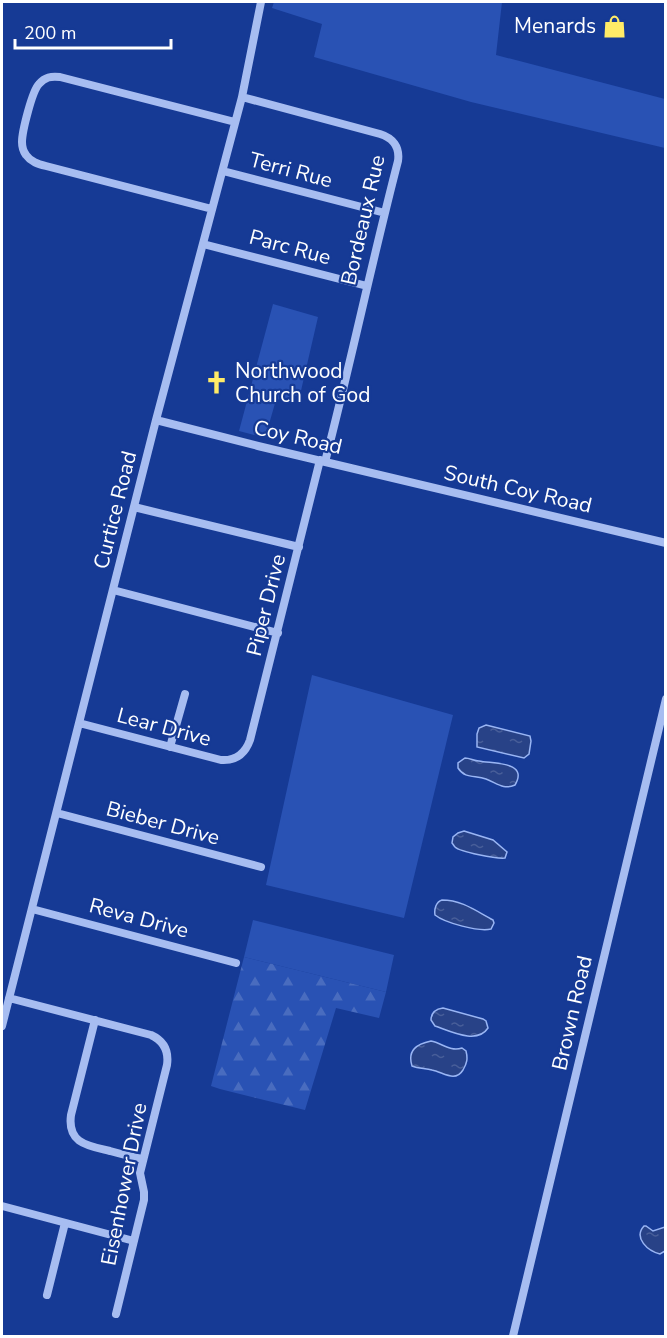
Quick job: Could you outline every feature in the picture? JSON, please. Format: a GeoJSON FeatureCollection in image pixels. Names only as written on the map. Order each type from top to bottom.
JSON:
{"type":"FeatureCollection","features":[{"type":"Feature","properties":{"kind":"street","name":"Curtice Road"},"geometry":{"type":"LineString","coordinates":[[2,1026],[156,420],[242,97],[261,2]]}},
{"type":"Feature","properties":{"kind":"street"},"geometry":{"type":"LineString","coordinates":[[212,209],[32,162],[26,156],[22,143],[27,116],[36,86],[46,78],[55,76],[235,122]]}},
{"type":"Feature","properties":{"kind":"street","name":"Bordeaux Rue"},"geometry":{"type":"LineString","coordinates":[[242,97],[380,134],[390,138],[398,149],[399,155],[349,366],[322,461]]}},
{"type":"Feature","properties":{"kind":"street","name":"Terri Rue"},"geometry":{"type":"LineString","coordinates":[[222,171],[385,213]]}},
{"type":"Feature","properties":{"kind":"street","name":"Parc Rue"},"geometry":{"type":"LineString","coordinates":[[203,244],[367,286]]}},
{"type":"Feature","properties":{"kind":"street","name":"Coy Road"},"geometry":{"type":"LineString","coordinates":[[156,420],[362,470]]}},
{"type":"Feature","properties":{"kind":"street","name":"Piper Drive"},"geometry":{"type":"LineString","coordinates":[[240,756],[250,740],[322,461]]}},
{"type":"Feature","properties":{"kind":"street","name":"South Coy Road"},"geometry":{"type":"LineString","coordinates":[[362,470],[666,543]]}},
{"type":"Feature","properties":{"kind":"street"},"geometry":{"type":"LineString","coordinates":[[134,507],[299,547]]}},
{"type":"Feature","properties":{"kind":"street"},"geometry":{"type":"LineString","coordinates":[[113,590],[278,633]]}},
{"type":"Feature","properties":{"kind":"street"},"geometry":{"type":"LineString","coordinates":[[170,747],[184,694]]}},
{"type":"Feature","properties":{"kind":"street","name":"Brown Road"},"geometry":{"type":"LineString","coordinates":[[513,1336],[666,699]]}},
{"type":"Feature","properties":{"kind":"street","name":"Lear Drive"},"geometry":{"type":"LineString","coordinates":[[79,723],[221,760],[240,756]]}},
{"type":"Feature","properties":{"kind":"street","name":"Bieber Drive"},"geometry":{"type":"LineString","coordinates":[[57,813],[261,867]]}},
{"type":"Feature","properties":{"kind":"street","name":"Reva Drive"},"geometry":{"type":"LineString","coordinates":[[32,909],[236,963]]}},
{"type":"Feature","properties":{"kind":"street","name":"Eisenhower Drive"},"geometry":{"type":"LineString","coordinates":[[9,998],[151,1035],[159,1039],[166,1050],[167,1065],[140,1173],[144,1200],[116,1314]]}},
{"type":"Feature","properties":{"kind":"street"},"geometry":{"type":"LineString","coordinates":[[95,1020],[71,1115],[71,1129],[82,1144],[143,1159]]}},
{"type":"Feature","properties":{"kind":"street"},"geometry":{"type":"LineString","coordinates":[[2,1206],[135,1241]]}},
{"type":"Feature","properties":{"kind":"street"},"geometry":{"type":"LineString","coordinates":[[47,1295],[65,1223]]}},
{"type":"Feature","properties":{"kind":"green space"},"geometry":{"type":"Polygon","coordinates":[[[274,2],[502,2],[496,55],[665,99],[665,148],[471,102],[314,57],[322,24],[272,8],[274,2]]]}},
{"type":"Feature","properties":{"kind":"green space"},"geometry":{"type":"Polygon","coordinates":[[[273,304],[318,317],[300,395],[276,400],[265,438],[239,431],[273,304]]]}},
{"type":"Feature","properties":{"kind":"green space"},"geometry":{"type":"Polygon","coordinates":[[[312,675],[453,715],[404,918],[266,885],[312,675]]]}},
{"type":"Feature","properties":{"kind":"green space"},"geometry":{"type":"Polygon","coordinates":[[[253,920],[394,955],[386,992],[244,957],[253,920]]]}},
{"type":"Feature","properties":{"kind":"green space"},"geometry":{"type":"Polygon","coordinates":[[[244,957],[386,992],[379,1018],[336,1008],[305,1110],[211,1086],[244,957]]]}},
{"type":"Feature","properties":{"kind":"water"},"geometry":{"type":"Polygon","coordinates":[[[486,725],[530,736],[529,754],[524,758],[477,747],[479,728],[486,725]]]}},
{"type":"Feature","properties":{"kind":"water"},"geometry":{"type":"Polygon","coordinates":[[[465,758],[508,765],[517,772],[515,785],[503,786],[464,774],[458,768],[458,763],[465,758]]]}},
{"type":"Feature","properties":{"kind":"water"},"geometry":{"type":"Polygon","coordinates":[[[464,831],[493,840],[507,852],[505,858],[479,855],[455,847],[452,843],[453,837],[464,831]]]}},
{"type":"Feature","properties":{"kind":"water"},"geometry":{"type":"Polygon","coordinates":[[[442,900],[462,904],[493,920],[491,929],[471,928],[440,918],[435,915],[435,910],[437,904],[442,900]]]}},
{"type":"Feature","properties":{"kind":"water"},"geometry":{"type":"Polygon","coordinates":[[[443,1008],[483,1019],[488,1028],[477,1036],[470,1036],[435,1026],[431,1020],[432,1015],[436,1010],[443,1008]]]}},
{"type":"Feature","properties":{"kind":"water"},"geometry":{"type":"Polygon","coordinates":[[[431,1041],[466,1051],[466,1063],[460,1074],[449,1076],[412,1066],[411,1056],[414,1049],[431,1041]]]}},
{"type":"Feature","properties":{"kind":"water"},"geometry":{"type":"Polygon","coordinates":[[[644,1226],[653,1231],[665,1227],[665,1251],[660,1254],[643,1243],[640,1235],[644,1226]]]}},
{"type":"Feature","properties":{"kind":"place","name":"Menards"},"geometry":{"type":"Point","coordinates":[614,26]}},
{"type":"Feature","properties":{"kind":"place","name":"Northwood Church of God"},"geometry":{"type":"Point","coordinates":[217,383]}}]}
